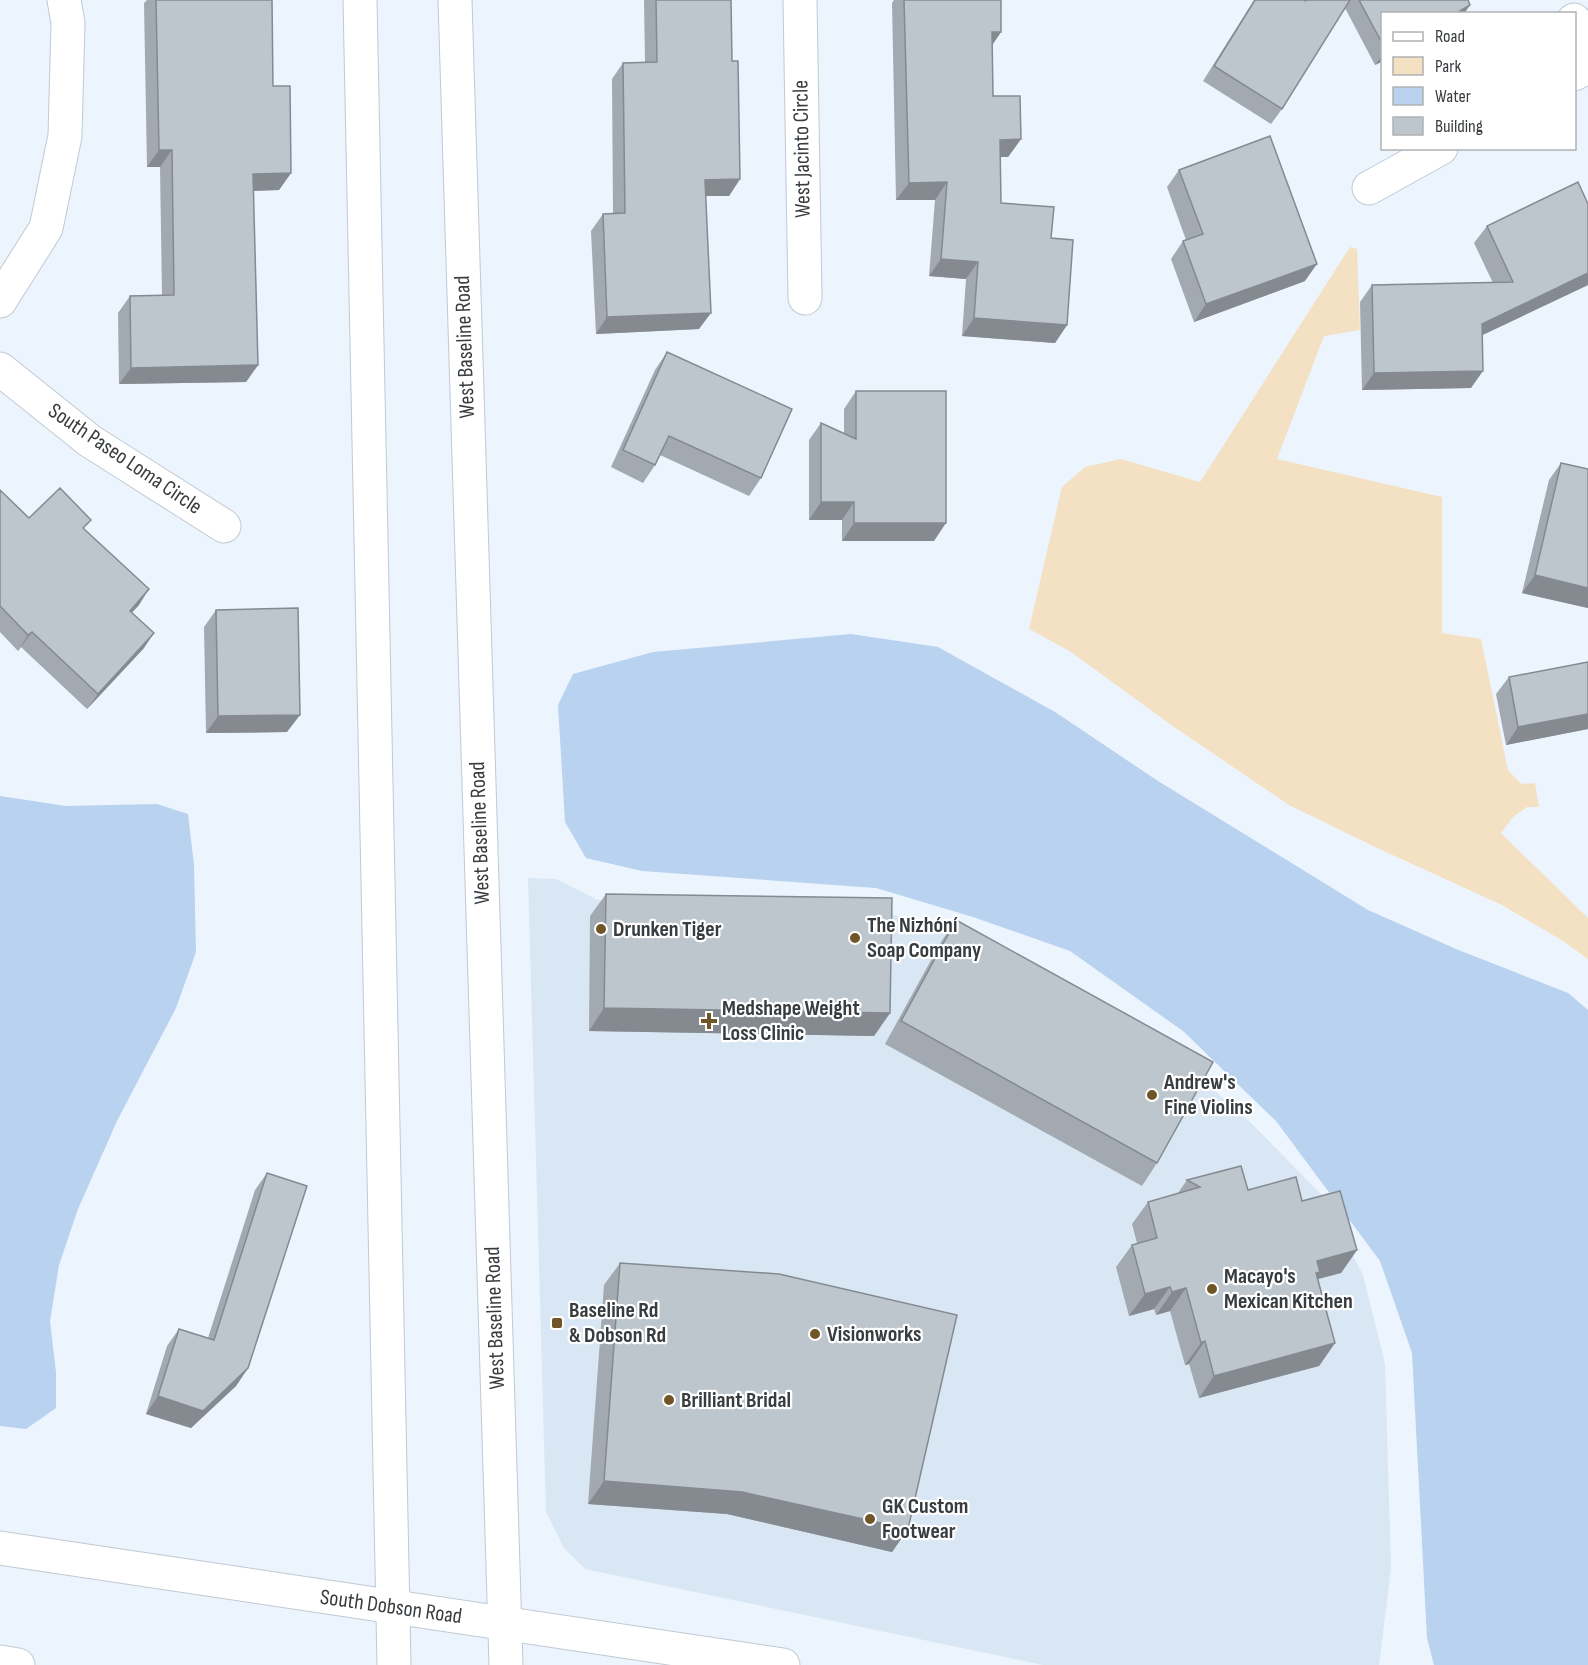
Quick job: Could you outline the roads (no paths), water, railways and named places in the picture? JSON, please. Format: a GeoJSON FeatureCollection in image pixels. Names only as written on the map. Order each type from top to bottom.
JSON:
{"type":"FeatureCollection","features":[{"type":"Feature","properties":{"kind":"main road"},"geometry":{"type":"LineString","coordinates":[[0,301],[46,228],[65,136],[68,24],[63,0]]}},
{"type":"Feature","properties":{"kind":"main road"},"geometry":{"type":"LineString","coordinates":[[360,0],[394,1665]]}},
{"type":"Feature","properties":{"kind":"main road","name":"West Baseline Road"},"geometry":{"type":"LineString","coordinates":[[455,0],[506,1665]]}},
{"type":"Feature","properties":{"kind":"main road","name":"West Jacinto Circle"},"geometry":{"type":"LineString","coordinates":[[800,0],[805,298]]}},
{"type":"Feature","properties":{"kind":"main road"},"geometry":{"type":"LineString","coordinates":[[1576,22],[1588,49]]}},
{"type":"Feature","properties":{"kind":"main road"},"geometry":{"type":"LineString","coordinates":[[1369,188],[1436,150]]}},
{"type":"Feature","properties":{"kind":"main road","name":"South Paseo Loma Circle"},"geometry":{"type":"LineString","coordinates":[[0,369],[90,441],[224,526]]}},
{"type":"Feature","properties":{"kind":"main road","name":"South Dobson Road"},"geometry":{"type":"LineString","coordinates":[[0,1548],[783,1665]]}},
{"type":"Feature","properties":{"kind":"main road"},"geometry":{"type":"LineString","coordinates":[[0,1662],[18,1665]]}},
{"type":"Feature","properties":{"kind":"water"},"geometry":{"type":"Polygon","coordinates":[[[851,634],[938,647],[1055,712],[1158,781],[1368,910],[1456,949],[1568,993],[1588,1010],[1588,1665],[1434,1665],[1427,1638],[1412,1353],[1380,1261],[1276,1121],[1183,1031],[1070,951],[973,917],[876,888],[642,871],[586,858],[565,822],[558,705],[573,674],[653,652],[851,634]]]}},
{"type":"Feature","properties":{"kind":"water"},"geometry":{"type":"Polygon","coordinates":[[[0,796],[66,806],[157,804],[188,814],[194,865],[196,952],[176,1008],[117,1121],[78,1209],[59,1265],[50,1321],[56,1372],[56,1408],[26,1429],[0,1426],[0,796]]]}},
{"type":"Feature","properties":{"kind":"place","name":"Drunken Tiger"},"geometry":{"type":"Point","coordinates":[601,929]}},
{"type":"Feature","properties":{"kind":"place","name":"The Nizhóní Soap Company"},"geometry":{"type":"Point","coordinates":[855,938]}},
{"type":"Feature","properties":{"kind":"place","name":"Medshape Weight Loss Clinic"},"geometry":{"type":"Point","coordinates":[709,1021]}},
{"type":"Feature","properties":{"kind":"place","name":"Andrew's Fine Violins"},"geometry":{"type":"Point","coordinates":[1152,1095]}},
{"type":"Feature","properties":{"kind":"place","name":"Macayo's Mexican Kitchen"},"geometry":{"type":"Point","coordinates":[1212,1289]}},
{"type":"Feature","properties":{"kind":"place","name":"Baseline Rd & Dobson Rd"},"geometry":{"type":"Point","coordinates":[557,1323]}},
{"type":"Feature","properties":{"kind":"place","name":"Visionworks"},"geometry":{"type":"Point","coordinates":[815,1334]}},
{"type":"Feature","properties":{"kind":"place","name":"Brilliant Bridal"},"geometry":{"type":"Point","coordinates":[669,1400]}},
{"type":"Feature","properties":{"kind":"place","name":"GK Custom Footwear"},"geometry":{"type":"Point","coordinates":[870,1519]}}]}
